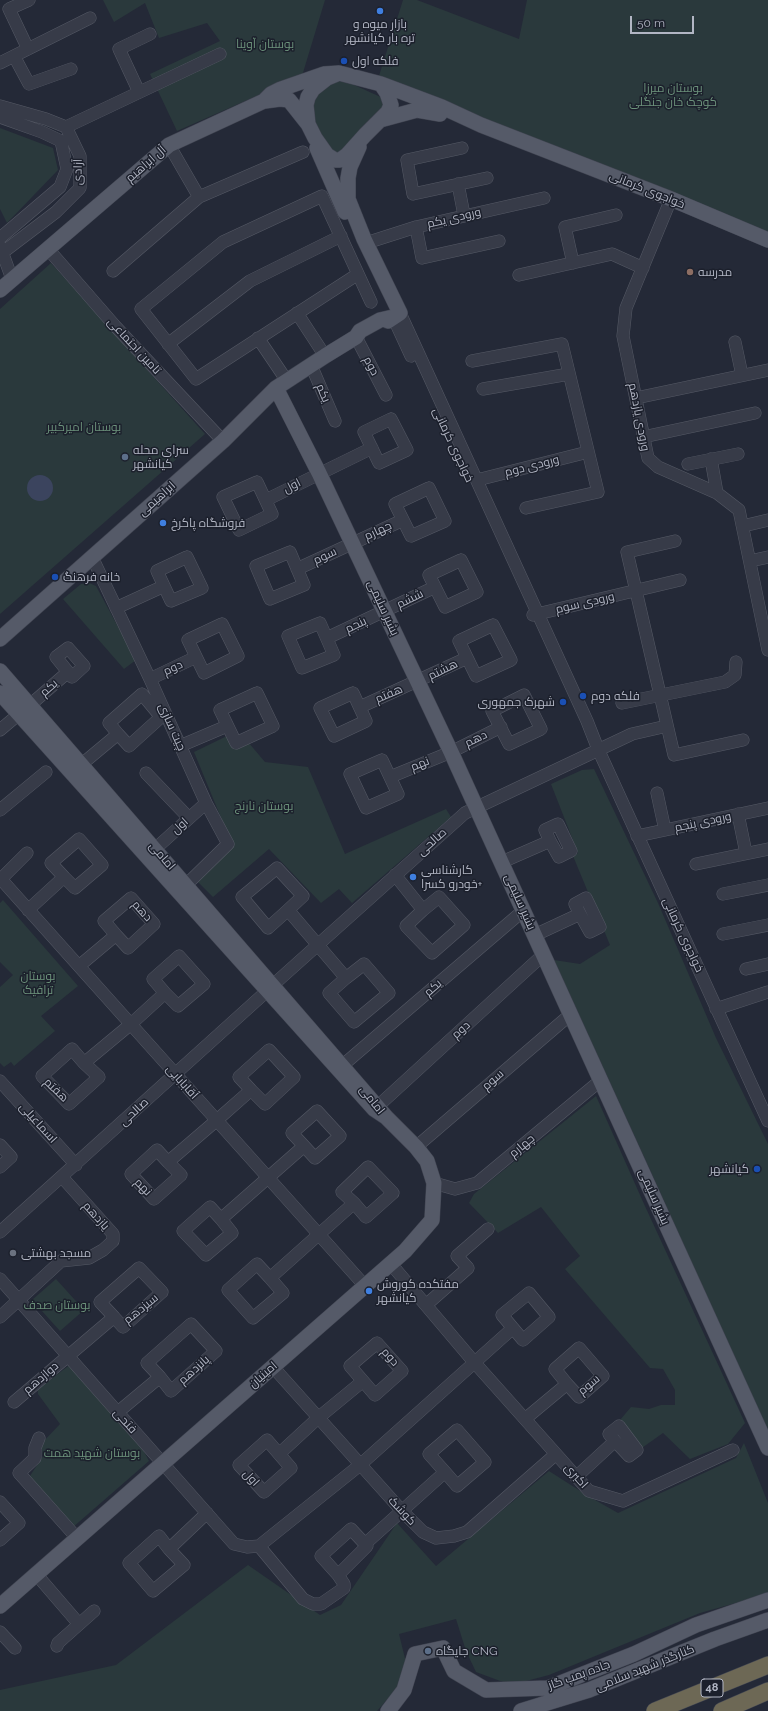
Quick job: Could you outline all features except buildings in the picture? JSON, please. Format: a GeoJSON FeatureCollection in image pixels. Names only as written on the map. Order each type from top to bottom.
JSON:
{"type":"FeatureCollection","features":[{"type":"Feature","properties":{"kind":"highway","name":"48"},"geometry":{"type":"LineString","coordinates":[[655,1711],[768,1665]]}},
{"type":"Feature","properties":{"kind":"highway","name":"48"},"geometry":{"type":"LineString","coordinates":[[722,1711],[768,1691]]}},
{"type":"Feature","properties":{"kind":"main road"},"geometry":{"type":"LineString","coordinates":[[308,124],[306,105],[308,97],[320,83],[339,73],[381,84],[442,107],[481,125]]}},
{"type":"Feature","properties":{"kind":"main road","name":"آل ابراهیم"},"geometry":{"type":"LineString","coordinates":[[0,290],[169,145],[264,101],[271,94],[310,78],[324,74],[339,73]]}},
{"type":"Feature","properties":{"kind":"main road"},"geometry":{"type":"LineString","coordinates":[[264,101],[280,99],[289,100],[308,124],[315,138],[327,155],[335,160],[345,157],[388,112],[391,105],[387,93],[381,84]]}},
{"type":"Feature","properties":{"kind":"main road"},"geometry":{"type":"LineString","coordinates":[[380,120],[410,111],[422,110],[481,125]]}},
{"type":"Feature","properties":{"kind":"main road","name":"خواجوی کرمانی"},"geometry":{"type":"LineString","coordinates":[[481,125],[671,199],[768,240]]}},
{"type":"Feature","properties":{"kind":"main road","name":"خواجوی کرمانی"},"geometry":{"type":"LineString","coordinates":[[315,138],[320,158],[396,315]]}},
{"type":"Feature","properties":{"kind":"main road","name":"خواجوی کرمانی"},"geometry":{"type":"LineString","coordinates":[[363,138],[350,168],[347,193],[350,207],[396,315]]}},
{"type":"Feature","properties":{"kind":"main road","name":"ابراهیمی"},"geometry":{"type":"LineString","coordinates":[[0,639],[223,441],[282,385],[356,337],[364,337],[383,326],[396,315]]}},
{"type":"Feature","properties":{"kind":"main road","name":"بشیر سلیمی"},"geometry":{"type":"LineString","coordinates":[[282,385],[319,473],[524,910],[767,1451]]}},
{"type":"Feature","properties":{"kind":"main road","name":"امامی"},"geometry":{"type":"LineString","coordinates":[[0,671],[24,709],[270,988],[374,1109],[382,1111]]}},
{"type":"Feature","properties":{"kind":"main road","name":"امامی"},"geometry":{"type":"LineString","coordinates":[[0,693],[24,709],[82,764],[186,885],[270,988],[343,1065],[382,1111]]}},
{"type":"Feature","properties":{"kind":"main road","name":"امینیان"},"geometry":{"type":"LineString","coordinates":[[0,1606],[391,1264],[405,1251],[432,1220],[434,1183],[427,1161],[382,1111]]}},
{"type":"Feature","properties":{"kind":"main road","name":"جاده پمپ گاز"},"geometry":{"type":"LineString","coordinates":[[388,1711],[404,1690],[415,1654],[443,1648],[454,1671],[486,1690],[548,1688],[634,1654],[696,1626],[768,1600]]}},
{"type":"Feature","properties":{"kind":"main road"},"geometry":{"type":"LineString","coordinates":[[748,1627],[768,1615]]}},
{"type":"Feature","properties":{"kind":"main road","name":"کنارگذر شهید سلامی"},"geometry":{"type":"LineString","coordinates":[[521,1711],[589,1690],[768,1620]]}},
{"type":"Feature","properties":{"kind":"street"},"geometry":{"type":"LineString","coordinates":[[28,49],[10,9],[29,0]]}},
{"type":"Feature","properties":{"kind":"street"},"geometry":{"type":"LineString","coordinates":[[0,63],[90,18]]}},
{"type":"Feature","properties":{"kind":"street"},"geometry":{"type":"LineString","coordinates":[[139,92],[119,49],[150,34]]}},
{"type":"Feature","properties":{"kind":"street"},"geometry":{"type":"LineString","coordinates":[[0,106],[46,119],[66,127],[220,54]]}},
{"type":"Feature","properties":{"kind":"street"},"geometry":{"type":"LineString","coordinates":[[14,56],[29,84],[71,69]]}},
{"type":"Feature","properties":{"kind":"street"},"geometry":{"type":"LineString","coordinates":[[0,118],[42,132],[61,141],[67,169],[60,187],[0,238]]}},
{"type":"Feature","properties":{"kind":"street","name":"آزادی"},"geometry":{"type":"LineString","coordinates":[[12,280],[1,249],[56,212],[80,188],[80,156],[66,127]]}},
{"type":"Feature","properties":{"kind":"street"},"geometry":{"type":"LineString","coordinates":[[169,145],[199,197]]}},
{"type":"Feature","properties":{"kind":"street"},"geometry":{"type":"LineString","coordinates":[[462,148],[406,160],[413,194],[487,178]]}},
{"type":"Feature","properties":{"kind":"street"},"geometry":{"type":"LineString","coordinates":[[113,271],[199,197],[303,152]]}},
{"type":"Feature","properties":{"kind":"street"},"geometry":{"type":"LineString","coordinates":[[458,184],[464,215]]}},
{"type":"Feature","properties":{"kind":"street"},"geometry":{"type":"LineString","coordinates":[[358,274],[196,379],[141,309],[223,242],[322,196],[371,302]]}},
{"type":"Feature","properties":{"kind":"street","name":"ورودی یکم"},"geometry":{"type":"LineString","coordinates":[[366,243],[416,227],[544,198]]}},
{"type":"Feature","properties":{"kind":"street","name":"ورودی یازدهم"},"geometry":{"type":"LineString","coordinates":[[671,199],[626,308],[623,336],[643,437],[648,458],[658,467],[717,492],[739,510],[750,561],[763,602],[768,650]]}},
{"type":"Feature","properties":{"kind":"street"},"geometry":{"type":"LineString","coordinates":[[573,263],[565,227],[616,215]]}},
{"type":"Feature","properties":{"kind":"street"},"geometry":{"type":"LineString","coordinates":[[416,227],[422,258],[498,242]]}},
{"type":"Feature","properties":{"kind":"street"},"geometry":{"type":"LineString","coordinates":[[168,344],[250,281],[340,236]]}},
{"type":"Feature","properties":{"kind":"street","name":"تامین اجتماعی"},"geometry":{"type":"LineString","coordinates":[[48,249],[115,326],[223,441]]}},
{"type":"Feature","properties":{"kind":"street"},"geometry":{"type":"LineString","coordinates":[[519,275],[612,254],[643,268]]}},
{"type":"Feature","properties":{"kind":"street"},"geometry":{"type":"LineString","coordinates":[[0,265],[12,280]]}},
{"type":"Feature","properties":{"kind":"street"},"geometry":{"type":"LineString","coordinates":[[297,313],[325,356]]}},
{"type":"Feature","properties":{"kind":"street","name":"خواجوی کرمانی"},"geometry":{"type":"LineString","coordinates":[[396,315],[477,480],[583,724],[598,749],[768,1121]]}},
{"type":"Feature","properties":{"kind":"street","name":"خواجوی کرمانی"},"geometry":{"type":"LineString","coordinates":[[396,315],[536,615]]}},
{"type":"Feature","properties":{"kind":"street","name":"دوم"},"geometry":{"type":"LineString","coordinates":[[356,337],[386,395]]}},
{"type":"Feature","properties":{"kind":"street"},"geometry":{"type":"LineString","coordinates":[[258,338],[282,385]]}},
{"type":"Feature","properties":{"kind":"street"},"geometry":{"type":"LineString","coordinates":[[735,342],[742,376]]}},
{"type":"Feature","properties":{"kind":"street"},"geometry":{"type":"LineString","coordinates":[[472,360],[562,344],[598,492],[526,508]]}},
{"type":"Feature","properties":{"kind":"street","name":"یکم"},"geometry":{"type":"LineString","coordinates":[[311,365],[335,421]]}},
{"type":"Feature","properties":{"kind":"street"},"geometry":{"type":"LineString","coordinates":[[636,398],[768,370]]}},
{"type":"Feature","properties":{"kind":"street"},"geometry":{"type":"LineString","coordinates":[[483,389],[569,374]]}},
{"type":"Feature","properties":{"kind":"street"},"geometry":{"type":"LineString","coordinates":[[643,437],[755,413]]}},
{"type":"Feature","properties":{"kind":"street"},"geometry":{"type":"LineString","coordinates":[[319,473],[372,448]]}},
{"type":"Feature","properties":{"kind":"street","name":"ورودی دوم"},"geometry":{"type":"LineString","coordinates":[[477,480],[588,452]]}},
{"type":"Feature","properties":{"kind":"street"},"geometry":{"type":"LineString","coordinates":[[688,464],[738,454]]}},
{"type":"Feature","properties":{"kind":"street"},"geometry":{"type":"LineString","coordinates":[[711,459],[717,492]]}},
{"type":"Feature","properties":{"kind":"street","name":"اول"},"geometry":{"type":"LineString","coordinates":[[266,500],[319,473]]}},
{"type":"Feature","properties":{"kind":"street","name":"چهارم"},"geometry":{"type":"LineString","coordinates":[[352,543],[403,520]]}},
{"type":"Feature","properties":{"kind":"street"},"geometry":{"type":"LineString","coordinates":[[743,526],[768,520]]}},
{"type":"Feature","properties":{"kind":"street"},"geometry":{"type":"LineString","coordinates":[[675,541],[627,552],[674,755],[743,740]]}},
{"type":"Feature","properties":{"kind":"street","name":"سوم"},"geometry":{"type":"LineString","coordinates":[[297,569],[352,543]]}},
{"type":"Feature","properties":{"kind":"street","name":"چیت سازی"},"geometry":{"type":"LineString","coordinates":[[92,557],[150,679],[206,803],[228,844],[186,885]]}},
{"type":"Feature","properties":{"kind":"street"},"geometry":{"type":"LineString","coordinates":[[750,561],[768,557]]}},
{"type":"Feature","properties":{"kind":"street","name":"ورودی سوم"},"geometry":{"type":"LineString","coordinates":[[536,615],[680,580]]}},
{"type":"Feature","properties":{"kind":"street"},"geometry":{"type":"LineString","coordinates":[[116,608],[164,586]]}},
{"type":"Feature","properties":{"kind":"street","name":"ششم"},"geometry":{"type":"LineString","coordinates":[[385,612],[435,587]]}},
{"type":"Feature","properties":{"kind":"street","name":"پنجم"},"geometry":{"type":"LineString","coordinates":[[327,638],[385,612]]}},
{"type":"Feature","properties":{"kind":"street"},"geometry":{"type":"LineString","coordinates":[[493,625],[511,660],[476,676],[467,658],[459,641],[493,625]]}},
{"type":"Feature","properties":{"kind":"street","name":"دوم"},"geometry":{"type":"LineString","coordinates":[[150,679],[196,657]]}},
{"type":"Feature","properties":{"kind":"street","name":"هشتم"},"geometry":{"type":"LineString","coordinates":[[418,682],[467,658]]}},
{"type":"Feature","properties":{"kind":"street"},"geometry":{"type":"LineString","coordinates":[[622,703],[726,682],[735,675],[736,662]]}},
{"type":"Feature","properties":{"kind":"street","name":"یکم"},"geometry":{"type":"LineString","coordinates":[[0,730],[68,672]]}},
{"type":"Feature","properties":{"kind":"street","name":"هفتم"},"geometry":{"type":"LineString","coordinates":[[360,707],[418,682]]}},
{"type":"Feature","properties":{"kind":"street"},"geometry":{"type":"LineString","coordinates":[[257,693],[272,726],[236,743],[227,726],[220,710],[257,693]]}},
{"type":"Feature","properties":{"kind":"street"},"geometry":{"type":"LineString","coordinates":[[180,746],[227,726]]}},
{"type":"Feature","properties":{"kind":"street","name":"صالحی"},"geometry":{"type":"LineString","coordinates":[[0,1232],[465,813],[632,734],[667,726]]}},
{"type":"Feature","properties":{"kind":"street","name":"دهم"},"geometry":{"type":"LineString","coordinates":[[451,752],[501,727]]}},
{"type":"Feature","properties":{"kind":"street"},"geometry":{"type":"LineString","coordinates":[[82,764],[118,734]]}},
{"type":"Feature","properties":{"kind":"street","name":"نهم"},"geometry":{"type":"LineString","coordinates":[[390,777],[451,752]]}},
{"type":"Feature","properties":{"kind":"street"},"geometry":{"type":"LineString","coordinates":[[0,810],[46,772]]}},
{"type":"Feature","properties":{"kind":"street"},"geometry":{"type":"LineString","coordinates":[[146,773],[189,818]]}},
{"type":"Feature","properties":{"kind":"street"},"geometry":{"type":"LineString","coordinates":[[657,794],[665,830]]}},
{"type":"Feature","properties":{"kind":"street","name":"اول"},"geometry":{"type":"LineString","coordinates":[[155,849],[206,803]]}},
{"type":"Feature","properties":{"kind":"street","name":"ورودی پنجم"},"geometry":{"type":"LineString","coordinates":[[637,836],[768,808]]}},
{"type":"Feature","properties":{"kind":"street"},"geometry":{"type":"LineString","coordinates":[[738,814],[746,854]]}},
{"type":"Feature","properties":{"kind":"street"},"geometry":{"type":"LineString","coordinates":[[502,862],[550,841]]}},
{"type":"Feature","properties":{"kind":"street"},"geometry":{"type":"LineString","coordinates":[[696,864],[768,849]]}},
{"type":"Feature","properties":{"kind":"street"},"geometry":{"type":"LineString","coordinates":[[2,883],[27,853]]}},
{"type":"Feature","properties":{"kind":"street"},"geometry":{"type":"LineString","coordinates":[[277,868],[303,896],[288,910],[268,928],[242,897],[277,868]]}},
{"type":"Feature","properties":{"kind":"street"},"geometry":{"type":"LineString","coordinates":[[395,875],[423,910]]}},
{"type":"Feature","properties":{"kind":"street"},"geometry":{"type":"LineString","coordinates":[[28,910],[64,877]]}},
{"type":"Feature","properties":{"kind":"street","name":"آقابابایی"},"geometry":{"type":"LineString","coordinates":[[2,883],[79,966],[365,1286]]}},
{"type":"Feature","properties":{"kind":"street"},"geometry":{"type":"LineString","coordinates":[[723,894],[768,885]]}},
{"type":"Feature","properties":{"kind":"street"},"geometry":{"type":"LineString","coordinates":[[439,897],[464,925],[432,953],[406,926],[423,910],[439,897]]}},
{"type":"Feature","properties":{"kind":"street"},"geometry":{"type":"LineString","coordinates":[[288,910],[346,978]]}},
{"type":"Feature","properties":{"kind":"street","name":"یکم"},"geometry":{"type":"LineString","coordinates":[[343,1065],[524,910]]}},
{"type":"Feature","properties":{"kind":"street"},"geometry":{"type":"LineString","coordinates":[[535,935],[580,914]]}},
{"type":"Feature","properties":{"kind":"street"},"geometry":{"type":"LineString","coordinates":[[723,934],[768,925]]}},
{"type":"Feature","properties":{"kind":"street"},"geometry":{"type":"LineString","coordinates":[[79,966],[116,934]]}},
{"type":"Feature","properties":{"kind":"street","name":"دوم"},"geometry":{"type":"LineString","coordinates":[[382,1111],[544,954]]}},
{"type":"Feature","properties":{"kind":"street"},"geometry":{"type":"LineString","coordinates":[[364,964],[389,992],[354,1022],[329,993],[346,978],[364,964]]}},
{"type":"Feature","properties":{"kind":"street"},"geometry":{"type":"LineString","coordinates":[[746,969],[768,964]]}},
{"type":"Feature","properties":{"kind":"street"},"geometry":{"type":"LineString","coordinates":[[716,1008],[768,992]]}},
{"type":"Feature","properties":{"kind":"street"},"geometry":{"type":"LineString","coordinates":[[84,1063],[131,1024],[165,993]]}},
{"type":"Feature","properties":{"kind":"street","name":"سوم"},"geometry":{"type":"LineString","coordinates":[[416,1147],[571,1014]]}},
{"type":"Feature","properties":{"kind":"street","name":"هفتم"},"geometry":{"type":"LineString","coordinates":[[72,1049],[84,1063],[99,1077],[69,1104],[42,1076],[72,1049]]}},
{"type":"Feature","properties":{"kind":"street"},"geometry":{"type":"LineString","coordinates":[[269,1050],[294,1077],[265,1104],[251,1090],[239,1077],[269,1050]]}},
{"type":"Feature","properties":{"kind":"street","name":"چهارم"},"geometry":{"type":"LineString","coordinates":[[434,1183],[455,1189],[477,1183],[601,1080]]}},
{"type":"Feature","properties":{"kind":"street","name":"اسماعیلی"},"geometry":{"type":"LineString","coordinates":[[0,1081],[76,1165]]}},
{"type":"Feature","properties":{"kind":"street"},"geometry":{"type":"LineString","coordinates":[[168,1162],[251,1090]]}},
{"type":"Feature","properties":{"kind":"street"},"geometry":{"type":"LineString","coordinates":[[0,1145],[11,1157],[0,1167]]}},
{"type":"Feature","properties":{"kind":"street"},"geometry":{"type":"LineString","coordinates":[[221,1219],[304,1146]]}},
{"type":"Feature","properties":{"kind":"street","name":"یازدهم"},"geometry":{"type":"LineString","coordinates":[[19,1300],[61,1261],[82,1260],[94,1256],[103,1250],[114,1238],[113,1234],[62,1177]]}},
{"type":"Feature","properties":{"kind":"street"},"geometry":{"type":"LineString","coordinates":[[270,1278],[354,1203]]}},
{"type":"Feature","properties":{"kind":"street"},"geometry":{"type":"LineString","coordinates":[[426,1305],[468,1268],[458,1256],[488,1229]]}},
{"type":"Feature","properties":{"kind":"street"},"geometry":{"type":"LineString","coordinates":[[257,1264],[270,1278],[282,1292],[253,1318],[228,1290],[257,1264]]}},
{"type":"Feature","properties":{"kind":"street","name":"اکبری"},"geometry":{"type":"LineString","coordinates":[[391,1264],[474,1362],[589,1491],[623,1501],[734,1450]]}},
{"type":"Feature","properties":{"kind":"street","name":"سیزدهم"},"geometry":{"type":"LineString","coordinates":[[140,1268],[162,1292],[123,1327],[114,1317],[100,1302],[140,1268]]}},
{"type":"Feature","properties":{"kind":"street","name":"فتحی"},"geometry":{"type":"LineString","coordinates":[[0,1279],[234,1544],[247,1547],[259,1546]]}},
{"type":"Feature","properties":{"kind":"street"},"geometry":{"type":"LineString","coordinates":[[0,1317],[19,1300]]}},
{"type":"Feature","properties":{"kind":"street","name":"سیزدهم"},"geometry":{"type":"LineString","coordinates":[[68,1355],[114,1317]]}},
{"type":"Feature","properties":{"kind":"street","name":"پانزدهم"},"geometry":{"type":"LineString","coordinates":[[191,1324],[216,1351],[171,1390],[160,1377],[147,1363],[191,1324]]}},
{"type":"Feature","properties":{"kind":"street"},"geometry":{"type":"LineString","coordinates":[[365,1544],[351,1529],[321,1556],[338,1575],[344,1584],[344,1588],[321,1604],[308,1602],[303,1599],[259,1546],[360,1465],[513,1328]]}},
{"type":"Feature","properties":{"kind":"street","name":"دوازدهم"},"geometry":{"type":"LineString","coordinates":[[14,1402],[68,1355]]}},
{"type":"Feature","properties":{"kind":"street","name":"کوشک"},"geometry":{"type":"LineString","coordinates":[[273,1367],[402,1511],[423,1532],[436,1538],[454,1536],[467,1532],[556,1454]]}},
{"type":"Feature","properties":{"kind":"street","name":"پانزدهم"},"geometry":{"type":"LineString","coordinates":[[118,1412],[160,1377]]}},
{"type":"Feature","properties":{"kind":"street"},"geometry":{"type":"LineString","coordinates":[[279,1454],[318,1418],[363,1381]]}},
{"type":"Feature","properties":{"kind":"street","name":"سوم"},"geometry":{"type":"LineString","coordinates":[[525,1419],[568,1384]]}},
{"type":"Feature","properties":{"kind":"street"},"geometry":{"type":"LineString","coordinates":[[457,1430],[485,1462],[457,1486],[445,1472],[429,1454],[457,1430]]}},
{"type":"Feature","properties":{"kind":"street"},"geometry":{"type":"LineString","coordinates":[[39,1438],[34,1448],[35,1458],[20,1473],[77,1538]]}},
{"type":"Feature","properties":{"kind":"street"},"geometry":{"type":"LineString","coordinates":[[576,1477],[615,1441]]}},
{"type":"Feature","properties":{"kind":"street"},"geometry":{"type":"LineString","coordinates":[[338,1575],[367,1546],[365,1544],[445,1472]]}},
{"type":"Feature","properties":{"kind":"street"},"geometry":{"type":"LineString","coordinates":[[0,1502],[19,1523],[0,1540]]}},
{"type":"Feature","properties":{"kind":"street"},"geometry":{"type":"LineString","coordinates":[[169,1549],[207,1513]]}},
{"type":"Feature","properties":{"kind":"street"},"geometry":{"type":"LineString","coordinates":[[159,1536],[169,1549],[184,1565],[153,1591],[129,1563],[159,1536]]}},
{"type":"Feature","properties":{"kind":"street"},"geometry":{"type":"LineString","coordinates":[[36,1574],[79,1624]]}},
{"type":"Feature","properties":{"kind":"street"},"geometry":{"type":"LineString","coordinates":[[57,1646],[58,1643],[94,1611]]}},
{"type":"Feature","properties":{"kind":"street"},"geometry":{"type":"LineString","coordinates":[[0,1632],[15,1648]]}},
{"type":"Feature","properties":{"kind":"green space","name":"بوستان آوینا"},"geometry":{"type":"Polygon","coordinates":[[[103,0],[325,0],[302,76],[177,131],[150,74],[220,41],[207,23],[159,38],[145,3],[114,22],[103,0]]]}},
{"type":"Feature","properties":{"kind":"green space","name":"بوستان میرزا کوچک خان جنگلی"},"geometry":{"type":"Polygon","coordinates":[[[403,0],[417,0],[519,39],[527,0],[768,0],[768,236],[378,79],[403,0]]]}},
{"type":"Feature","properties":{"kind":"green space"},"geometry":{"type":"Polygon","coordinates":[[[339,81],[352,84],[385,99],[385,109],[372,117],[348,143],[343,154],[330,154],[311,113],[314,99],[318,93],[331,83],[339,81]]]}},
{"type":"Feature","properties":{"kind":"green space"},"geometry":{"type":"Polygon","coordinates":[[[0,128],[53,148],[58,170],[7,223],[0,209],[0,128]]]}},
{"type":"Feature","properties":{"kind":"green space","name":"بوستان امیرکبیر"},"geometry":{"type":"Polygon","coordinates":[[[51,263],[205,434],[0,614],[0,309],[51,263]]]}},
{"type":"Feature","properties":{"kind":"green space"},"geometry":{"type":"Polygon","coordinates":[[[89,583],[96,586],[136,660],[124,669],[63,599],[81,584],[89,583]]]}},
{"type":"Feature","properties":{"kind":"green space","name":"بوستان نارنج"},"geometry":{"type":"Polygon","coordinates":[[[229,735],[248,742],[265,762],[308,767],[345,854],[446,809],[451,817],[352,903],[339,889],[321,903],[269,849],[213,897],[198,882],[233,847],[194,752],[229,735]]]}},
{"type":"Feature","properties":{"kind":"green space"},"geometry":{"type":"Polygon","coordinates":[[[594,769],[658,903],[716,1038],[768,1144],[768,1435],[661,1194],[554,960],[580,964],[610,945],[573,856],[578,853],[551,784],[582,770],[594,769]]]}},
{"type":"Feature","properties":{"kind":"green space","name":"بوستان ترافیک"},"geometry":{"type":"Polygon","coordinates":[[[3,900],[78,986],[41,1016],[55,1031],[14,1066],[11,1062],[4,1067],[0,1063],[0,987],[13,975],[0,962],[0,903],[3,900]]]}},
{"type":"Feature","properties":{"kind":"green space"},"geometry":{"type":"Polygon","coordinates":[[[596,1096],[745,1423],[728,1444],[690,1459],[663,1433],[639,1450],[620,1420],[631,1407],[649,1409],[661,1405],[675,1405],[675,1390],[663,1369],[650,1368],[565,1269],[580,1256],[541,1207],[498,1233],[469,1203],[474,1194],[596,1096]]]}},
{"type":"Feature","properties":{"kind":"green space","name":"بوستان صدف"},"geometry":{"type":"Polygon","coordinates":[[[56,1279],[84,1310],[60,1331],[32,1300],[56,1279]]]}},
{"type":"Feature","properties":{"kind":"green space","name":"بوستان شهید همت"},"geometry":{"type":"Polygon","coordinates":[[[71,1364],[137,1438],[149,1461],[72,1528],[28,1479],[43,1456],[41,1444],[60,1424],[38,1394],[38,1389],[71,1364]]]}},
{"type":"Feature","properties":{"kind":"green space"},"geometry":{"type":"Polygon","coordinates":[[[744,1443],[768,1503],[768,1594],[700,1613],[549,1675],[511,1685],[476,1672],[466,1651],[456,1619],[399,1634],[409,1675],[377,1711],[0,1711],[0,1690],[116,1665],[248,1565],[320,1615],[341,1605],[397,1523],[436,1566],[549,1471],[618,1513],[736,1458],[744,1443]]]}},
{"type":"Feature","properties":{"kind":"water"},"geometry":{"type":"Polygon","coordinates":[[[40,475],[49,479],[53,488],[49,497],[40,501],[31,497],[27,488],[31,479],[40,475]]]}},
{"type":"Feature","properties":{"kind":"place","name":"بازار میوه و تره بار کیانشهر"},"geometry":{"type":"Point","coordinates":[380,11]}},
{"type":"Feature","properties":{"kind":"place","name":"فلکه اول"},"geometry":{"type":"Point","coordinates":[344,61]}},
{"type":"Feature","properties":{"kind":"place","name":"مدرسه"},"geometry":{"type":"Point","coordinates":[690,272]}},
{"type":"Feature","properties":{"kind":"place","name":"سرای محله کیانشهر"},"geometry":{"type":"Point","coordinates":[125,457]}},
{"type":"Feature","properties":{"kind":"place","name":"فروشگاه پاکرخ"},"geometry":{"type":"Point","coordinates":[163,523]}},
{"type":"Feature","properties":{"kind":"place","name":"خانه فرهنگ"},"geometry":{"type":"Point","coordinates":[55,577]}},
{"type":"Feature","properties":{"kind":"place","name":"فلکه دوم"},"geometry":{"type":"Point","coordinates":[583,696]}},
{"type":"Feature","properties":{"kind":"place","name":"شهرک جمهوری"},"geometry":{"type":"Point","coordinates":[563,702]}},
{"type":"Feature","properties":{"kind":"place","name":"کارشناسی خودرو کسرا+"},"geometry":{"type":"Point","coordinates":[413,877]}},
{"type":"Feature","properties":{"kind":"place","name":"کیانشهر"},"geometry":{"type":"Point","coordinates":[757,1169]}},
{"type":"Feature","properties":{"kind":"place","name":"مسجد بهشتی"},"geometry":{"type":"Point","coordinates":[13,1253]}},
{"type":"Feature","properties":{"kind":"place","name":"مفتکده کوروش کیانشهر"},"geometry":{"type":"Point","coordinates":[369,1291]}},
{"type":"Feature","properties":{"kind":"place","name":"جایگاه CNG"},"geometry":{"type":"Point","coordinates":[428,1651]}}]}
